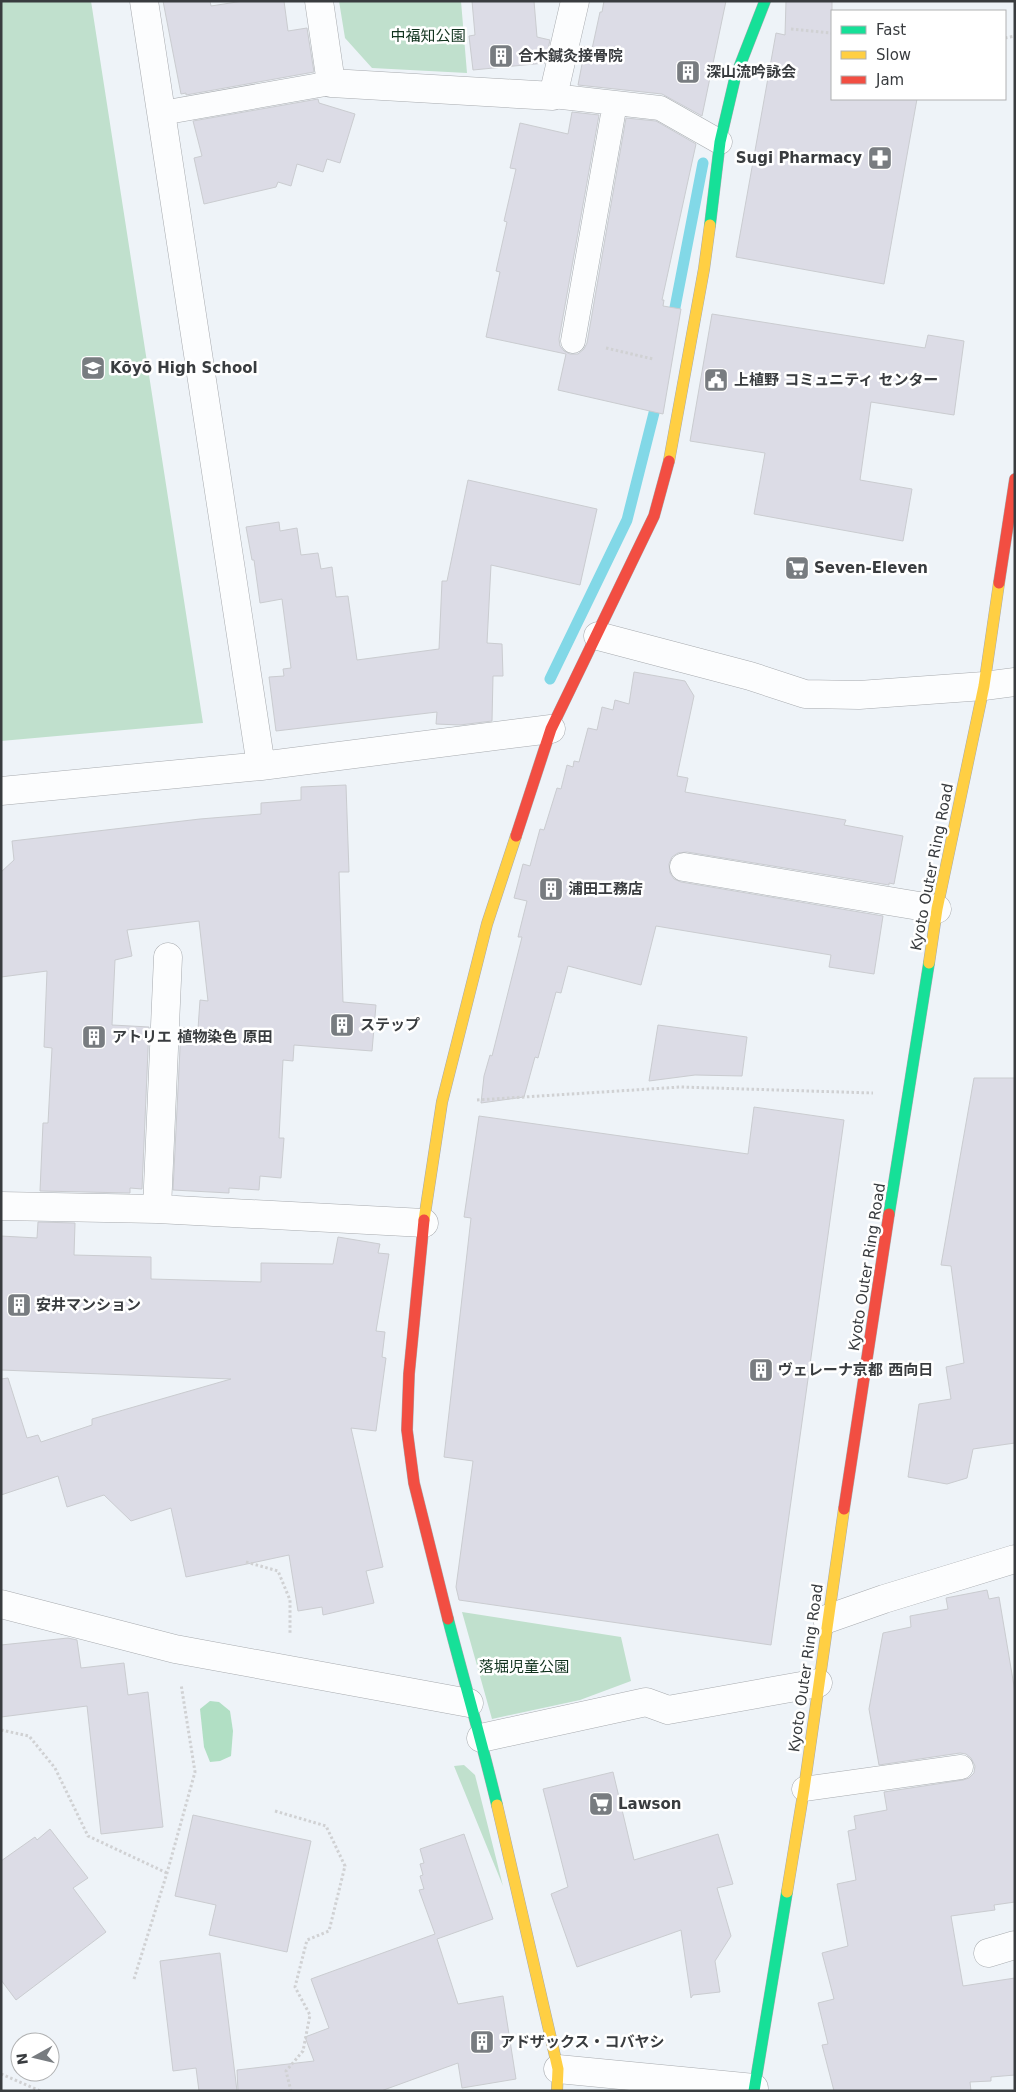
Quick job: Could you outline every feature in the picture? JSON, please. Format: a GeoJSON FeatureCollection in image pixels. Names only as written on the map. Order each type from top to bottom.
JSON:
{"type":"FeatureCollection","features":[{"type":"Feature","properties":{"kind":"street"},"geometry":{"type":"LineString","coordinates":[[144,1],[261,766]]}},
{"type":"Feature","properties":{"kind":"street"},"geometry":{"type":"LineString","coordinates":[[319,1],[331,83],[553,96],[575,1]]}},
{"type":"Feature","properties":{"kind":"street"},"geometry":{"type":"LineString","coordinates":[[754,2090],[558,2080],[481,1738],[469,1702],[414,1483],[407,1430],[409,1374],[424,1223],[442,1102],[487,924],[552,729],[654,516],[673,445],[704,270],[720,142],[735,78],[765,1]]}},
{"type":"Feature","properties":{"kind":"street","name":"Kyoto Outer Ring Road"},"geometry":{"type":"LineString","coordinates":[[754,2090],[804,1789],[818,1683],[937,909],[984,686],[1015,480]]}},
{"type":"Feature","properties":{"kind":"street"},"geometry":{"type":"LineString","coordinates":[[598,636],[750,676],[805,694],[859,695],[1015,682]]}},
{"type":"Feature","properties":{"kind":"street"},"geometry":{"type":"LineString","coordinates":[[1,791],[261,766],[552,729]]}},
{"type":"Feature","properties":{"kind":"street"},"geometry":{"type":"LineString","coordinates":[[684,867],[937,909]]}},
{"type":"Feature","properties":{"kind":"street"},"geometry":{"type":"LineString","coordinates":[[157,1209],[168,957]]}},
{"type":"Feature","properties":{"kind":"street"},"geometry":{"type":"LineString","coordinates":[[1,1206],[157,1209],[424,1223]]}},
{"type":"Feature","properties":{"kind":"street"},"geometry":{"type":"LineString","coordinates":[[828,1619],[884,1599],[1015,1560]]}},
{"type":"Feature","properties":{"kind":"street"},"geometry":{"type":"LineString","coordinates":[[1,1604],[175,1649],[469,1702]]}},
{"type":"Feature","properties":{"kind":"street"},"geometry":{"type":"LineString","coordinates":[[481,1738],[646,1702],[668,1710],[818,1683]]}},
{"type":"Feature","properties":{"kind":"street"},"geometry":{"type":"LineString","coordinates":[[988,1953],[1015,1945]]}},
{"type":"Feature","properties":{"kind":"lane"},"geometry":{"type":"LineString","coordinates":[[162,113],[331,83]]}},
{"type":"Feature","properties":{"kind":"lane"},"geometry":{"type":"LineString","coordinates":[[553,96],[660,108],[720,142]]}},
{"type":"Feature","properties":{"kind":"lane"},"geometry":{"type":"LineString","coordinates":[[573,341],[615,103]]}},
{"type":"Feature","properties":{"kind":"lane"},"geometry":{"type":"LineString","coordinates":[[804,1789],[961,1766]]}},
{"type":"Feature","properties":{"kind":"path"},"geometry":{"type":"LineString","coordinates":[[573,341],[656,360]]}},
{"type":"Feature","properties":{"kind":"path"},"geometry":{"type":"LineString","coordinates":[[442,1102],[681,1087],[909,1095]]}},
{"type":"Feature","properties":{"kind":"path"},"geometry":{"type":"LineString","coordinates":[[246,1562],[278,1571],[290,1600],[290,1640]]}},
{"type":"Feature","properties":{"kind":"path"},"geometry":{"type":"LineString","coordinates":[[134,1979],[167,1873],[195,1772],[175,1649]]}},
{"type":"Feature","properties":{"kind":"path"},"geometry":{"type":"LineString","coordinates":[[1,1730],[29,1736],[55,1768],[88,1836],[167,1873]]}},
{"type":"Feature","properties":{"kind":"path"},"geometry":{"type":"LineString","coordinates":[[275,1811],[326,1826],[345,1866],[329,1931],[307,1940],[295,1987],[310,2015],[303,2051],[286,2071],[291,2091]]}},
{"type":"Feature","properties":{"kind":"path"},"geometry":{"type":"LineString","coordinates":[[1,2074],[40,2091]]}},
{"type":"Feature","properties":{"kind":"green space","name":"Kōyō High School"},"geometry":{"type":"Polygon","coordinates":[[[1,1],[91,1],[203,723],[1,741],[1,1]]]}},
{"type":"Feature","properties":{"kind":"green space","name":"中福知公園"},"geometry":{"type":"Polygon","coordinates":[[[339,1],[461,1],[467,73],[372,68],[345,38],[339,1]]]}},
{"type":"Feature","properties":{"kind":"green space","name":"落堀児童公園"},"geometry":{"type":"Polygon","coordinates":[[[462,1612],[621,1637],[631,1681],[580,1700],[492,1719],[462,1612]]]}},
{"type":"Feature","properties":{"kind":"green space"},"geometry":{"type":"Polygon","coordinates":[[[210,1701],[219,1702],[230,1711],[233,1731],[231,1756],[220,1761],[210,1762],[204,1747],[200,1709],[210,1701]]]}},
{"type":"Feature","properties":{"kind":"green space"},"geometry":{"type":"Polygon","coordinates":[[[464,1765],[475,1775],[503,1886],[454,1766],[464,1765]]]}},
{"type":"Feature","properties":{"kind":"building"},"geometry":{"type":"Polygon","coordinates":[[[163,1],[210,1],[211,6],[243,1],[284,1],[288,31],[307,28],[314,72],[186,95],[186,93],[181,94],[163,1]]]}},
{"type":"Feature","properties":{"kind":"building"},"geometry":{"type":"Polygon","coordinates":[[[472,1],[534,1],[537,37],[550,40],[545,63],[473,70],[469,36],[475,35],[472,1]]]}},
{"type":"Feature","properties":{"kind":"building"},"geometry":{"type":"Polygon","coordinates":[[[604,1],[726,1],[702,116],[662,94],[578,85],[583,59],[577,60],[581,46],[592,49],[604,1]]]}},
{"type":"Feature","properties":{"kind":"building"},"geometry":{"type":"Polygon","coordinates":[[[786,1],[832,1],[831,100],[917,100],[884,284],[736,257],[776,33],[785,35],[786,1]]]}},
{"type":"Feature","properties":{"kind":"building"},"geometry":{"type":"Polygon","coordinates":[[[318,99],[319,103],[355,114],[340,163],[327,159],[323,172],[297,164],[291,186],[278,182],[276,187],[204,204],[194,158],[202,156],[193,121],[318,99]]]}},
{"type":"Feature","properties":{"kind":"building"},"geometry":{"type":"Polygon","coordinates":[[[572,112],[599,115],[559,339],[560,346],[570,354],[578,354],[587,343],[626,118],[656,121],[696,144],[662,300],[664,300],[663,306],[681,309],[663,414],[558,390],[566,354],[486,337],[500,272],[496,271],[507,222],[504,221],[516,169],[510,168],[520,123],[568,134],[572,112]]]}},
{"type":"Feature","properties":{"kind":"building"},"geometry":{"type":"Polygon","coordinates":[[[712,314],[925,348],[928,335],[964,341],[954,415],[871,402],[860,480],[912,489],[903,541],[754,514],[765,453],[690,441],[712,314]]]}},
{"type":"Feature","properties":{"kind":"building"},"geometry":{"type":"Polygon","coordinates":[[[468,480],[597,509],[580,585],[491,565],[487,643],[502,644],[503,676],[493,676],[492,721],[460,725],[436,724],[437,712],[276,731],[269,677],[284,676],[283,669],[291,668],[282,599],[260,603],[254,560],[252,560],[246,527],[279,522],[280,531],[297,528],[301,555],[318,553],[321,569],[332,567],[336,597],[348,596],[357,660],[439,649],[442,581],[447,581],[468,480]]]}},
{"type":"Feature","properties":{"kind":"building"},"geometry":{"type":"Polygon","coordinates":[[[634,672],[685,681],[694,696],[677,776],[688,778],[685,792],[846,820],[844,825],[903,836],[894,884],[889,883],[889,885],[687,852],[678,853],[672,857],[669,864],[670,873],[674,879],[681,882],[883,916],[874,974],[829,967],[831,955],[656,926],[641,985],[568,966],[561,993],[556,992],[538,1058],[535,1057],[524,1097],[481,1103],[484,1076],[490,1055],[492,1056],[522,937],[518,937],[527,901],[514,898],[523,864],[530,866],[540,829],[544,830],[557,788],[561,789],[567,765],[573,767],[574,761],[579,762],[588,728],[597,730],[602,707],[613,710],[615,700],[629,704],[634,672]]]}},
{"type":"Feature","properties":{"kind":"building"},"geometry":{"type":"Polygon","coordinates":[[[346,785],[349,872],[339,872],[343,1002],[376,1005],[372,1051],[294,1045],[293,1061],[283,1060],[279,1138],[284,1138],[281,1178],[260,1176],[259,1190],[229,1188],[229,1193],[173,1190],[181,1028],[198,1029],[200,1000],[208,1001],[199,921],[127,930],[132,956],[115,960],[112,1025],[149,1027],[142,1189],[130,1188],[130,1193],[40,1191],[43,1123],[48,1123],[52,1048],[44,1047],[47,971],[1,977],[1,872],[14,860],[12,841],[200,819],[261,814],[261,803],[301,800],[301,787],[346,785]]]}},
{"type":"Feature","properties":{"kind":"building"},"geometry":{"type":"Polygon","coordinates":[[[658,1025],[747,1037],[742,1076],[695,1075],[649,1081],[658,1025]]]}},
{"type":"Feature","properties":{"kind":"building"},"geometry":{"type":"Polygon","coordinates":[[[974,1078],[1015,1078],[1015,1443],[973,1449],[967,1478],[947,1484],[908,1477],[919,1404],[951,1399],[946,1367],[964,1363],[951,1266],[941,1265],[974,1078]]]}},
{"type":"Feature","properties":{"kind":"building","name":"ヴェレーナ京都 西向日"},"geometry":{"type":"Polygon","coordinates":[[[754,1107],[844,1120],[771,1645],[459,1600],[456,1587],[473,1461],[444,1457],[471,1218],[464,1217],[479,1116],[748,1154],[754,1107]]]}},
{"type":"Feature","properties":{"kind":"building"},"geometry":{"type":"Polygon","coordinates":[[[38,1222],[75,1223],[74,1255],[151,1257],[151,1279],[261,1282],[261,1263],[333,1264],[338,1237],[380,1244],[378,1253],[389,1254],[376,1331],[385,1332],[382,1357],[386,1358],[376,1431],[351,1428],[383,1567],[366,1571],[374,1603],[323,1615],[322,1607],[298,1611],[289,1555],[186,1577],[171,1508],[131,1521],[104,1495],[67,1507],[58,1476],[1,1495],[1,1379],[8,1378],[27,1438],[38,1435],[41,1442],[92,1425],[92,1419],[231,1379],[1,1370],[1,1236],[37,1238],[38,1222]]]}},
{"type":"Feature","properties":{"kind":"building"},"geometry":{"type":"Polygon","coordinates":[[[987,1590],[989,1599],[999,1597],[1015,1692],[1015,1902],[994,1905],[995,1910],[951,1916],[963,1986],[1015,1978],[1015,2075],[991,2077],[991,2081],[970,2082],[971,2091],[834,2091],[822,2045],[828,2044],[818,2003],[834,1999],[822,1953],[848,1946],[837,1884],[856,1880],[848,1831],[856,1829],[854,1816],[887,1810],[884,1792],[963,1780],[969,1778],[974,1773],[975,1766],[971,1758],[966,1754],[960,1753],[879,1765],[869,1709],[883,1633],[911,1627],[910,1616],[948,1609],[946,1598],[987,1590]]]}},
{"type":"Feature","properties":{"kind":"building"},"geometry":{"type":"Polygon","coordinates":[[[68,1638],[77,1640],[81,1668],[124,1663],[128,1695],[148,1692],[163,1827],[101,1834],[87,1706],[1,1717],[1,1645],[68,1638]]]}},
{"type":"Feature","properties":{"kind":"building"},"geometry":{"type":"Polygon","coordinates":[[[613,1772],[634,1860],[718,1834],[733,1884],[717,1888],[731,1936],[715,1961],[720,1992],[693,1995],[691,1998],[681,1930],[577,1967],[551,1894],[568,1887],[543,1789],[613,1772]]]}},
{"type":"Feature","properties":{"kind":"building"},"geometry":{"type":"Polygon","coordinates":[[[193,1815],[311,1841],[287,1952],[209,1935],[216,1905],[175,1896],[193,1815]]]}},
{"type":"Feature","properties":{"kind":"building"},"geometry":{"type":"Polygon","coordinates":[[[50,1829],[88,1878],[73,1888],[106,1932],[16,2000],[1,1980],[1,1861],[35,1837],[37,1840],[50,1829]]]}},
{"type":"Feature","properties":{"kind":"building"},"geometry":{"type":"Polygon","coordinates":[[[464,1834],[493,1919],[437,1939],[458,2004],[503,1996],[516,2079],[462,2088],[458,2063],[381,2091],[238,2091],[237,2070],[314,2061],[305,2037],[329,2028],[311,1979],[435,1934],[419,1890],[424,1889],[420,1876],[423,1875],[420,1864],[424,1863],[420,1849],[464,1834]]]}},
{"type":"Feature","properties":{"kind":"building"},"geometry":{"type":"Polygon","coordinates":[[[220,1953],[237,2091],[199,2091],[196,2068],[173,2071],[160,1961],[220,1953]]]}},
{"type":"Feature","properties":{"kind":"waterway"},"geometry":{"type":"LineString","coordinates":[[672,323],[703,163]]}},
{"type":"Feature","properties":{"kind":"waterway"},"geometry":{"type":"LineString","coordinates":[[550,679],[627,520],[658,397]]}},
{"type":"Feature","properties":{"kind":"traffic: fast"},"geometry":{"type":"LineString","coordinates":[[710,225],[720,142],[735,78],[765,1]]}},
{"type":"Feature","properties":{"kind":"traffic: fast"},"geometry":{"type":"LineString","coordinates":[[889,1214],[929,963]]}},
{"type":"Feature","properties":{"kind":"traffic: fast"},"geometry":{"type":"LineString","coordinates":[[448,1619],[497,1805]]}},
{"type":"Feature","properties":{"kind":"traffic: fast"},"geometry":{"type":"LineString","coordinates":[[754,2091],[787,1892]]}},
{"type":"Feature","properties":{"kind":"traffic: slow"},"geometry":{"type":"LineString","coordinates":[[669,461],[704,269],[710,225]]}},
{"type":"Feature","properties":{"kind":"traffic: slow"},"geometry":{"type":"LineString","coordinates":[[929,963],[937,909],[984,686],[999,583]]}},
{"type":"Feature","properties":{"kind":"traffic: slow"},"geometry":{"type":"LineString","coordinates":[[424,1220],[442,1102],[487,924],[516,836]]}},
{"type":"Feature","properties":{"kind":"traffic: slow"},"geometry":{"type":"LineString","coordinates":[[787,1892],[804,1789],[844,1509]]}},
{"type":"Feature","properties":{"kind":"traffic: slow"},"geometry":{"type":"LineString","coordinates":[[497,1805],[558,2069],[557,2091]]}},
{"type":"Feature","properties":{"kind":"traffic: jam"},"geometry":{"type":"LineString","coordinates":[[516,836],[551,729],[654,516],[669,461]]}},
{"type":"Feature","properties":{"kind":"traffic: jam"},"geometry":{"type":"LineString","coordinates":[[999,583],[1015,479]]}},
{"type":"Feature","properties":{"kind":"traffic: jam"},"geometry":{"type":"LineString","coordinates":[[844,1509],[889,1214]]}},
{"type":"Feature","properties":{"kind":"traffic: jam"},"geometry":{"type":"LineString","coordinates":[[424,1220],[409,1374],[407,1430],[414,1483],[448,1619]]}},
{"type":"Feature","properties":{"kind":"place","name":"合木鍼灸接骨院"},"geometry":{"type":"Point","coordinates":[501,56]}},
{"type":"Feature","properties":{"kind":"place","name":"深山流吟詠会"},"geometry":{"type":"Point","coordinates":[688,72]}},
{"type":"Feature","properties":{"kind":"place","name":"Sugi Pharmacy"},"geometry":{"type":"Point","coordinates":[880,158]}},
{"type":"Feature","properties":{"kind":"place","name":"Kōyō High School"},"geometry":{"type":"Point","coordinates":[93,368]}},
{"type":"Feature","properties":{"kind":"place","name":"上植野 コミュニティ センター"},"geometry":{"type":"Point","coordinates":[716,380]}},
{"type":"Feature","properties":{"kind":"place","name":"Seven-Eleven"},"geometry":{"type":"Point","coordinates":[797,568]}},
{"type":"Feature","properties":{"kind":"place","name":"浦田工務店"},"geometry":{"type":"Point","coordinates":[551,889]}},
{"type":"Feature","properties":{"kind":"place","name":"ステップ"},"geometry":{"type":"Point","coordinates":[342,1025]}},
{"type":"Feature","properties":{"kind":"place","name":"アトリエ 植物染色 原田"},"geometry":{"type":"Point","coordinates":[94,1037]}},
{"type":"Feature","properties":{"kind":"place","name":"安井マンション"},"geometry":{"type":"Point","coordinates":[19,1305]}},
{"type":"Feature","properties":{"kind":"place","name":"ヴェレーナ京都 西向日"},"geometry":{"type":"Point","coordinates":[761,1370]}},
{"type":"Feature","properties":{"kind":"place","name":"Lawson"},"geometry":{"type":"Point","coordinates":[601,1804]}},
{"type":"Feature","properties":{"kind":"place","name":"アドザックス・コバヤシ"},"geometry":{"type":"Point","coordinates":[482,2042]}}]}
